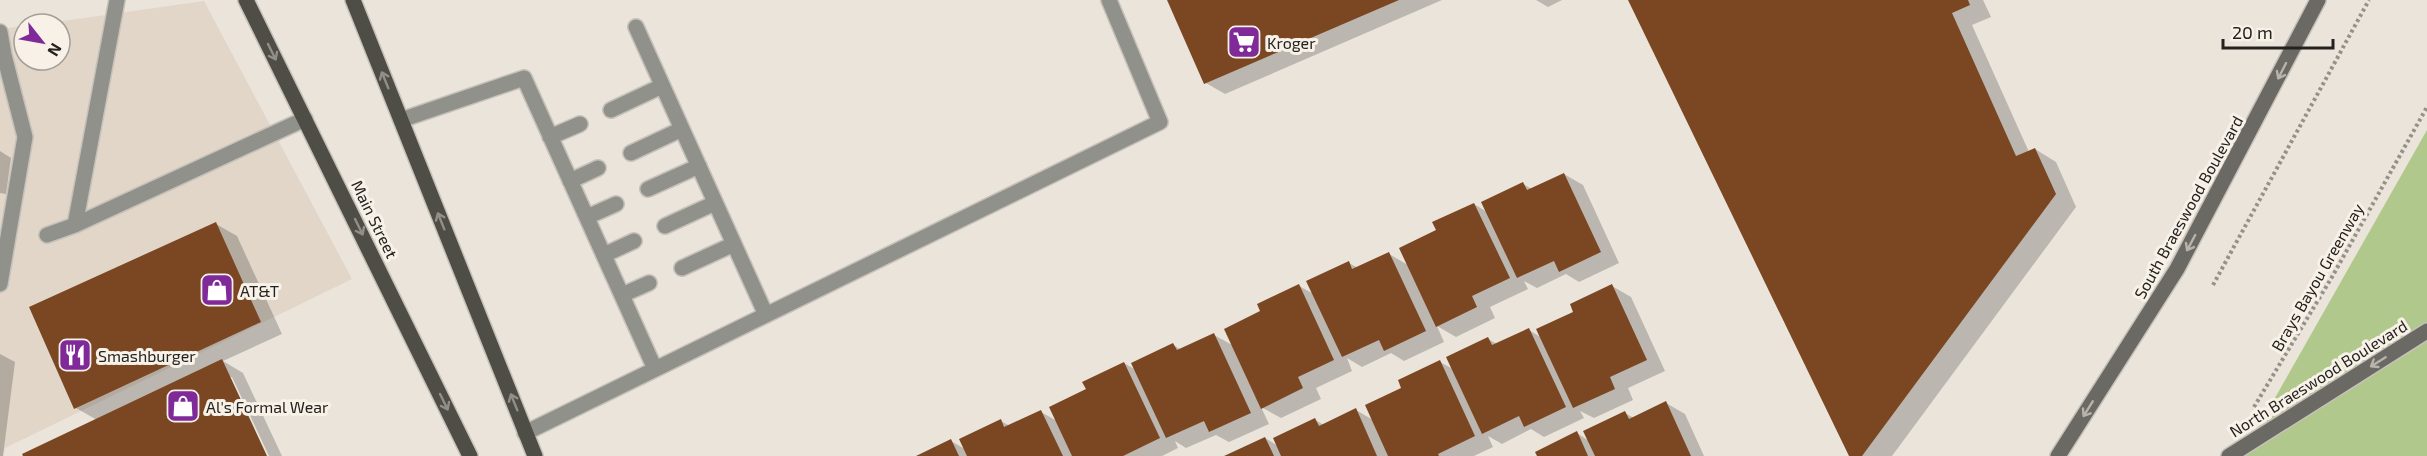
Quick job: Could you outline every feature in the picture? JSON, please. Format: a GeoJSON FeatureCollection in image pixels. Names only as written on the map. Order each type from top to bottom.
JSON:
{"type":"FeatureCollection","features":[{"type":"Feature","properties":{"kind":"main road","name":"Main Street"},"geometry":{"type":"LineString","coordinates":[[246,0],[470,456]]}},
{"type":"Feature","properties":{"kind":"main road"},"geometry":{"type":"LineString","coordinates":[[353,0],[535,456]]}},
{"type":"Feature","properties":{"kind":"main road","name":"South Braeswood Boulevard"},"geometry":{"type":"LineString","coordinates":[[2058,456],[2177,269],[2318,0]]}},
{"type":"Feature","properties":{"kind":"main road","name":"North Braeswood Boulevard"},"geometry":{"type":"LineString","coordinates":[[2229,456],[2427,331]]}},
{"type":"Feature","properties":{"kind":"lane"},"geometry":{"type":"LineString","coordinates":[[75,225],[117,0]]}},
{"type":"Feature","properties":{"kind":"lane"},"geometry":{"type":"LineString","coordinates":[[525,433],[1160,122],[1109,0]]}},
{"type":"Feature","properties":{"kind":"lane"},"geometry":{"type":"LineString","coordinates":[[636,27],[766,315]]}},
{"type":"Feature","properties":{"kind":"lane"},"geometry":{"type":"LineString","coordinates":[[0,32],[2,55],[25,137],[0,284]]}},
{"type":"Feature","properties":{"kind":"lane"},"geometry":{"type":"LineString","coordinates":[[401,120],[524,78],[655,369]]}},
{"type":"Feature","properties":{"kind":"lane"},"geometry":{"type":"LineString","coordinates":[[611,110],[662,86]]}},
{"type":"Feature","properties":{"kind":"lane"},"geometry":{"type":"LineString","coordinates":[[47,235],[75,225],[305,119]]}},
{"type":"Feature","properties":{"kind":"lane"},"geometry":{"type":"LineString","coordinates":[[550,137],[580,124]]}},
{"type":"Feature","properties":{"kind":"lane"},"geometry":{"type":"LineString","coordinates":[[631,153],[682,129]]}},
{"type":"Feature","properties":{"kind":"lane"},"geometry":{"type":"LineString","coordinates":[[648,189],[699,166]]}},
{"type":"Feature","properties":{"kind":"lane"},"geometry":{"type":"LineString","coordinates":[[570,181],[598,168]]}},
{"type":"Feature","properties":{"kind":"lane"},"geometry":{"type":"LineString","coordinates":[[665,226],[715,203]]}},
{"type":"Feature","properties":{"kind":"lane"},"geometry":{"type":"LineString","coordinates":[[587,218],[616,204]]}},
{"type":"Feature","properties":{"kind":"lane"},"geometry":{"type":"LineString","coordinates":[[604,255],[634,241]]}},
{"type":"Feature","properties":{"kind":"lane"},"geometry":{"type":"LineString","coordinates":[[682,268],[734,244]]}},
{"type":"Feature","properties":{"kind":"lane"},"geometry":{"type":"LineString","coordinates":[[622,295],[649,283]]}},
{"type":"Feature","properties":{"kind":"path"},"geometry":{"type":"LineString","coordinates":[[2213,285],[2368,0]]}},
{"type":"Feature","properties":{"kind":"path","name":"Brays Bayou Greenway"},"geometry":{"type":"LineString","coordinates":[[2248,416],[2332,277],[2427,107]]}},
{"type":"Feature","properties":{"kind":"shaded area"},"geometry":{"type":"Polygon","coordinates":[[[204,1],[352,279],[5,448],[3,456],[0,456],[0,29],[12,28],[12,72],[72,72],[72,20],[204,1]]]}},
{"type":"Feature","properties":{"kind":"shaded area"},"geometry":{"type":"Polygon","coordinates":[[[2427,130],[2427,456],[2242,456],[2427,130]]]}},
{"type":"Feature","properties":{"kind":"building","name":"Kroger"},"geometry":{"type":"Polygon","coordinates":[[[1167,0],[1399,0],[1204,84],[1167,0]]]}},
{"type":"Feature","properties":{"kind":"building"},"geometry":{"type":"Polygon","coordinates":[[[1628,0],[1968,0],[1970,5],[1952,13],[2016,156],[2035,148],[2056,194],[1862,456],[1849,456],[1628,0]]]}},
{"type":"Feature","properties":{"kind":"building"},"geometry":{"type":"Polygon","coordinates":[[[1564,173],[1601,252],[1559,272],[1554,261],[1517,278],[1481,202],[1523,182],[1527,190],[1564,173]]]}},
{"type":"Feature","properties":{"kind":"building"},"geometry":{"type":"Polygon","coordinates":[[[1474,203],[1510,278],[1472,296],[1477,307],[1436,327],[1399,248],[1436,230],[1432,222],[1474,203]]]}},
{"type":"Feature","properties":{"kind":"building"},"geometry":{"type":"Polygon","coordinates":[[[216,222],[261,322],[74,409],[29,307],[216,222]]]}},
{"type":"Feature","properties":{"kind":"building"},"geometry":{"type":"Polygon","coordinates":[[[1389,252],[1426,331],[1384,351],[1379,340],[1342,357],[1306,281],[1349,261],[1352,269],[1389,252]]]}},
{"type":"Feature","properties":{"kind":"building"},"geometry":{"type":"Polygon","coordinates":[[[1299,284],[1334,360],[1298,377],[1303,388],[1261,409],[1224,329],[1260,311],[1257,304],[1299,284]]]}},
{"type":"Feature","properties":{"kind":"building"},"geometry":{"type":"Polygon","coordinates":[[[1612,284],[1647,360],[1610,377],[1615,389],[1573,408],[1536,329],[1573,312],[1570,304],[1612,284]]]}},
{"type":"Feature","properties":{"kind":"building"},"geometry":{"type":"Polygon","coordinates":[[[1529,328],[1566,407],[1524,427],[1519,416],[1482,434],[1446,357],[1488,337],[1492,345],[1529,328]]]}},
{"type":"Feature","properties":{"kind":"building"},"geometry":{"type":"Polygon","coordinates":[[[1214,333],[1251,413],[1209,432],[1204,421],[1166,438],[1131,363],[1173,343],[1177,350],[1214,333]]]}},
{"type":"Feature","properties":{"kind":"building","name":"Al's Formal Wear"},"geometry":{"type":"Polygon","coordinates":[[[222,359],[267,456],[23,456],[22,454],[222,359]]]}},
{"type":"Feature","properties":{"kind":"building"},"geometry":{"type":"Polygon","coordinates":[[[1440,360],[1475,436],[1438,454],[1439,456],[1388,456],[1365,405],[1401,388],[1398,380],[1440,360]]]}},
{"type":"Feature","properties":{"kind":"building"},"geometry":{"type":"Polygon","coordinates":[[[1124,362],[1160,438],[1123,456],[1072,456],[1049,407],[1086,389],[1082,382],[1124,362]]]}},
{"type":"Feature","properties":{"kind":"building"},"geometry":{"type":"Polygon","coordinates":[[[1666,401],[1691,456],[1595,456],[1583,431],[1625,411],[1629,419],[1666,401]]]}},
{"type":"Feature","properties":{"kind":"building"},"geometry":{"type":"Polygon","coordinates":[[[1356,408],[1377,456],[1281,456],[1273,438],[1315,418],[1319,426],[1356,408]]]}},
{"type":"Feature","properties":{"kind":"building"},"geometry":{"type":"Polygon","coordinates":[[[1041,410],[1063,456],[967,456],[959,439],[1001,419],[1004,427],[1041,410]]]}},
{"type":"Feature","properties":{"kind":"building"},"geometry":{"type":"Polygon","coordinates":[[[1577,431],[1588,456],[1537,456],[1535,452],[1577,431]]]}},
{"type":"Feature","properties":{"kind":"building"},"geometry":{"type":"Polygon","coordinates":[[[1265,437],[1274,456],[1224,456],[1265,437]]]}},
{"type":"Feature","properties":{"kind":"building"},"geometry":{"type":"Polygon","coordinates":[[[951,439],[959,456],[916,456],[951,439]]]}},
{"type":"Feature","properties":{"kind":"place","name":"Kroger"},"geometry":{"type":"Point","coordinates":[1244,42]}},
{"type":"Feature","properties":{"kind":"place","name":"AT&T"},"geometry":{"type":"Point","coordinates":[217,290]}},
{"type":"Feature","properties":{"kind":"place","name":"Smashburger"},"geometry":{"type":"Point","coordinates":[75,355]}},
{"type":"Feature","properties":{"kind":"place","name":"Al's Formal Wear"},"geometry":{"type":"Point","coordinates":[183,406]}}]}
